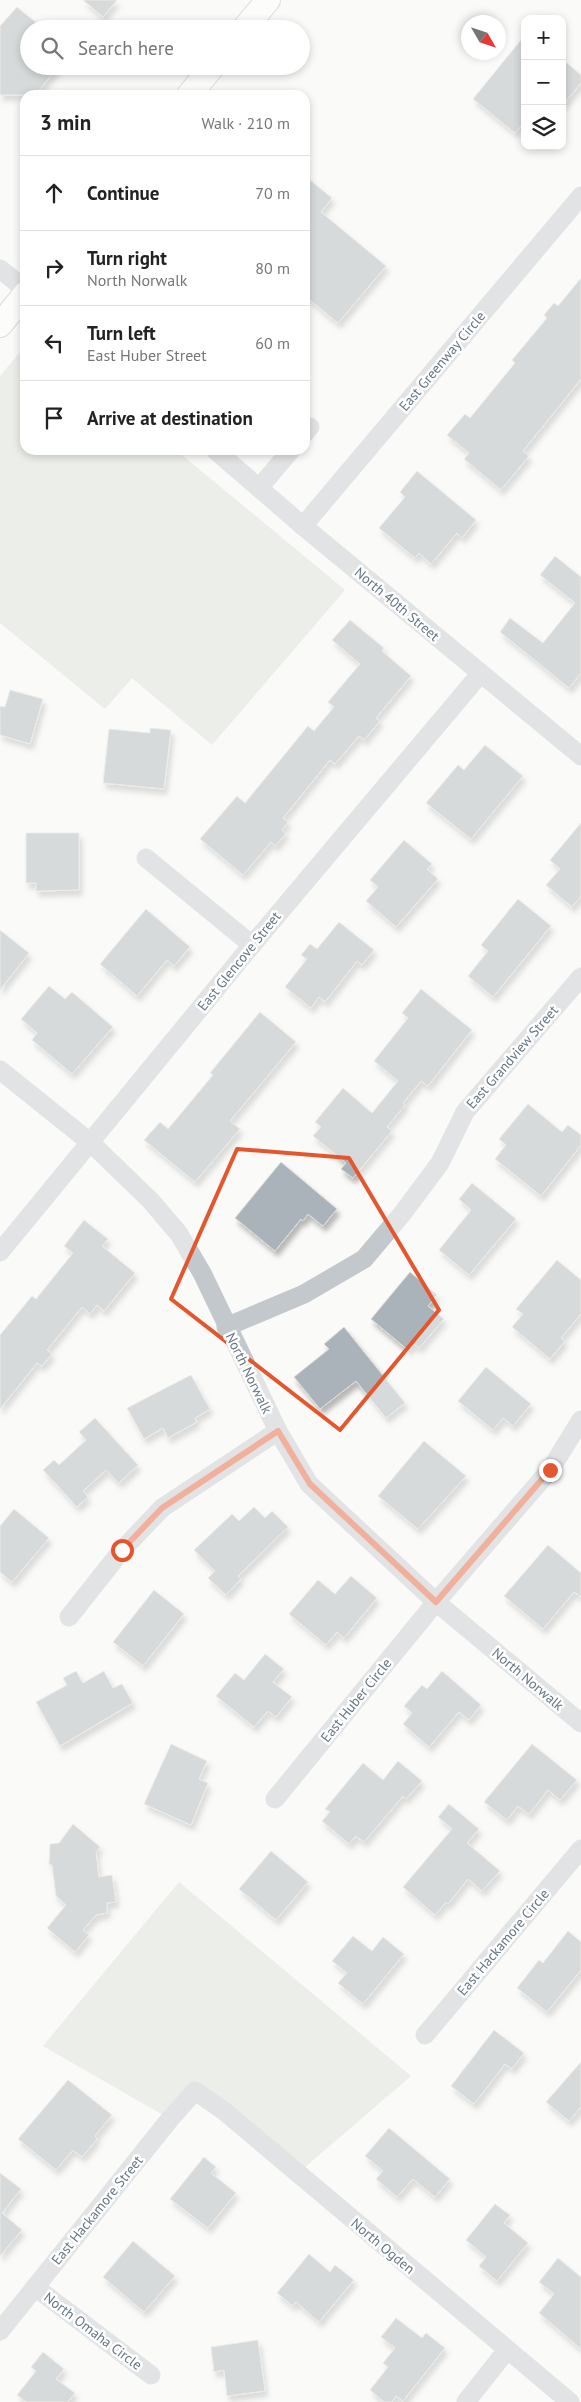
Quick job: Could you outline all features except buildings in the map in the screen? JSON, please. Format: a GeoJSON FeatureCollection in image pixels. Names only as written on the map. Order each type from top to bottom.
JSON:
{"type":"FeatureCollection","features":[{"type":"Feature","properties":{"kind":"main road"},"geometry":{"type":"LineString","coordinates":[[251,20],[268,0]]}},
{"type":"Feature","properties":{"kind":"main road"},"geometry":{"type":"LineString","coordinates":[[193,90],[206,75]]}},
{"type":"Feature","properties":{"kind":"main road"},"geometry":{"type":"LineString","coordinates":[[0,325],[20,300]]}},
{"type":"Feature","properties":{"kind":"street","name":"East Greenway Circle"},"geometry":{"type":"LineString","coordinates":[[303,526],[581,196]]}},
{"type":"Feature","properties":{"kind":"street"},"geometry":{"type":"LineString","coordinates":[[0,269],[20,286]]}},
{"type":"Feature","properties":{"kind":"street","name":"North 40th Street"},"geometry":{"type":"LineString","coordinates":[[221,455],[303,526],[581,756]]}},
{"type":"Feature","properties":{"kind":"street"},"geometry":{"type":"LineString","coordinates":[[259,488],[287,455]]}},
{"type":"Feature","properties":{"kind":"street","name":"East Glencove Street"},"geometry":{"type":"LineString","coordinates":[[0,1252],[252,945],[481,673]]}},
{"type":"Feature","properties":{"kind":"street"},"geometry":{"type":"LineString","coordinates":[[146,858],[252,945]]}},
{"type":"Feature","properties":{"kind":"street","name":"East Grandview Street"},"geometry":{"type":"LineString","coordinates":[[226,1327],[304,1294],[364,1259],[402,1214],[440,1163],[465,1112],[581,977]]}},
{"type":"Feature","properties":{"kind":"street","name":"North Norwalk"},"geometry":{"type":"LineString","coordinates":[[0,1070],[91,1143],[151,1201],[179,1234],[202,1274],[278,1431],[310,1484],[436,1602],[581,1723]]}},
{"type":"Feature","properties":{"kind":"street","name":"East Huber Circle"},"geometry":{"type":"LineString","coordinates":[[275,1799],[436,1602],[550,1470],[581,1420]]}},
{"type":"Feature","properties":{"kind":"street"},"geometry":{"type":"LineString","coordinates":[[69,1617],[122,1550],[162,1508],[278,1431]]}},
{"type":"Feature","properties":{"kind":"street","name":"East Hackamore Circle"},"geometry":{"type":"LineString","coordinates":[[425,2035],[581,1849]]}},
{"type":"Feature","properties":{"kind":"street","name":"East Hackamore Street"},"geometry":{"type":"LineString","coordinates":[[0,2331],[170,2119],[195,2091]]}},
{"type":"Feature","properties":{"kind":"street","name":"North Ogden"},"geometry":{"type":"LineString","coordinates":[[195,2091],[224,2111],[570,2402]]}},
{"type":"Feature","properties":{"kind":"street","name":"North Omaha Circle"},"geometry":{"type":"LineString","coordinates":[[36,2287],[152,2375]]}},
{"type":"Feature","properties":{"kind":"street"},"geometry":{"type":"LineString","coordinates":[[466,2402],[507,2350]]}},
{"type":"Feature","properties":{"kind":"highlighted area"},"geometry":{"type":"Polygon","coordinates":[[[237,1149],[349,1158],[439,1310],[340,1430],[171,1299],[237,1149]]]}},
{"type":"Feature","properties":{"kind":"shaded area"},"geometry":{"type":"Polygon","coordinates":[[[20,352],[20,455],[182,455],[345,590],[212,745],[132,678],[105,709],[0,623],[0,376],[20,352]]]}},
{"type":"Feature","properties":{"kind":"shaded area"},"geometry":{"type":"Polygon","coordinates":[[[179,1882],[411,2076],[297,2174],[195,2091],[170,2119],[43,2046],[179,1882]]]}},
{"type":"Feature","properties":{"kind":"route"},"geometry":{"type":"LineString","coordinates":[[122,1550],[162,1508],[278,1431],[310,1484],[436,1602],[550,1470]]}}]}
